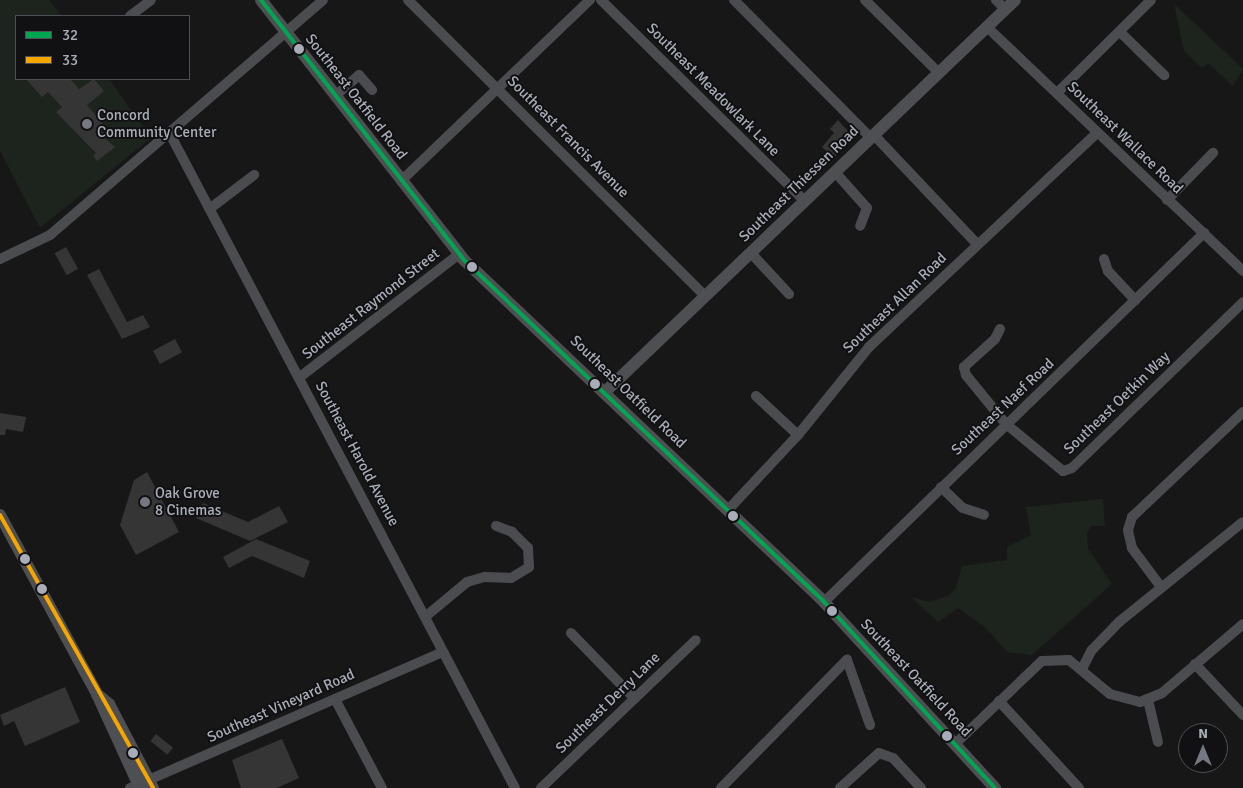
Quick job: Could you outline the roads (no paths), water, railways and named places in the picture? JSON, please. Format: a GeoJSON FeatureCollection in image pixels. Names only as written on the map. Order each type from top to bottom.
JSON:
{"type":"FeatureCollection","features":[{"type":"Feature","properties":{"kind":"main road","name":"Southeast Oatfield Road"},"geometry":{"type":"LineString","coordinates":[[261,0],[459,254],[824,602],[995,788]]}},
{"type":"Feature","properties":{"kind":"main road","name":"Southeast Thiessen Road"},"geometry":{"type":"LineString","coordinates":[[605,392],[987,27],[1000,5],[1015,0]]}},
{"type":"Feature","properties":{"kind":"main road"},"geometry":{"type":"LineString","coordinates":[[0,515],[97,694],[142,786]]}},
{"type":"Feature","properties":{"kind":"street"},"geometry":{"type":"LineString","coordinates":[[131,15],[151,0]]}},
{"type":"Feature","properties":{"kind":"street"},"geometry":{"type":"LineString","coordinates":[[0,259],[50,235],[288,34],[324,0]]}},
{"type":"Feature","properties":{"kind":"street","name":"Southeast Francis Avenue"},"geometry":{"type":"LineString","coordinates":[[408,0],[705,296]]}},
{"type":"Feature","properties":{"kind":"street"},"geometry":{"type":"LineString","coordinates":[[401,181],[590,0]]}},
{"type":"Feature","properties":{"kind":"street","name":"Southeast Meadowlark Lane"},"geometry":{"type":"LineString","coordinates":[[601,0],[804,201]]}},
{"type":"Feature","properties":{"kind":"street"},"geometry":{"type":"LineString","coordinates":[[734,0],[873,136],[977,244]]}},
{"type":"Feature","properties":{"kind":"street"},"geometry":{"type":"LineString","coordinates":[[865,0],[938,73]]}},
{"type":"Feature","properties":{"kind":"street"},"geometry":{"type":"LineString","coordinates":[[1057,93],[1151,0]]}},
{"type":"Feature","properties":{"kind":"street","name":"Southeast Wallace Road"},"geometry":{"type":"LineString","coordinates":[[987,27],[1243,271]]}},
{"type":"Feature","properties":{"kind":"street"},"geometry":{"type":"LineString","coordinates":[[1120,32],[1164,75]]}},
{"type":"Feature","properties":{"kind":"street"},"geometry":{"type":"LineString","coordinates":[[335,96],[359,75],[372,90]]}},
{"type":"Feature","properties":{"kind":"street","name":"Southeast Allan Road"},"geometry":{"type":"LineString","coordinates":[[728,510],[798,436],[861,355],[1097,133]]}},
{"type":"Feature","properties":{"kind":"street","name":"Southeast Harold Avenue"},"geometry":{"type":"LineString","coordinates":[[170,134],[212,207],[515,788]]}},
{"type":"Feature","properties":{"kind":"street"},"geometry":{"type":"LineString","coordinates":[[1168,200],[1213,153]]}},
{"type":"Feature","properties":{"kind":"street"},"geometry":{"type":"LineString","coordinates":[[835,172],[867,208],[860,226]]}},
{"type":"Feature","properties":{"kind":"street"},"geometry":{"type":"LineString","coordinates":[[212,207],[254,176]]}},
{"type":"Feature","properties":{"kind":"street","name":"Southeast Naef Road"},"geometry":{"type":"LineString","coordinates":[[824,602],[1204,234]]}},
{"type":"Feature","properties":{"kind":"street"},"geometry":{"type":"LineString","coordinates":[[751,253],[789,294]]}},
{"type":"Feature","properties":{"kind":"street","name":"Southeast Raymond Street"},"geometry":{"type":"LineString","coordinates":[[300,377],[459,254]]}},
{"type":"Feature","properties":{"kind":"street"},"geometry":{"type":"LineString","coordinates":[[1104,259],[1108,271],[1135,300]]}},
{"type":"Feature","properties":{"kind":"street","name":"Southeast Oetkin Way"},"geometry":{"type":"LineString","coordinates":[[1000,329],[995,339],[964,367],[966,375],[1006,424],[1055,469],[1072,468],[1243,302]]}},
{"type":"Feature","properties":{"kind":"street"},"geometry":{"type":"LineString","coordinates":[[756,396],[798,436]]}},
{"type":"Feature","properties":{"kind":"street"},"geometry":{"type":"LineString","coordinates":[[1162,586],[1132,548],[1128,530],[1132,517],[1243,412]]}},
{"type":"Feature","properties":{"kind":"street"},"geometry":{"type":"LineString","coordinates":[[941,487],[963,508],[984,516]]}},
{"type":"Feature","properties":{"kind":"street"},"geometry":{"type":"LineString","coordinates":[[1083,667],[1104,636],[1162,586],[1243,522]]}},
{"type":"Feature","properties":{"kind":"street"},"geometry":{"type":"LineString","coordinates":[[425,617],[467,582],[485,576],[510,578],[529,567],[528,548],[512,532],[496,526]]}},
{"type":"Feature","properties":{"kind":"street"},"geometry":{"type":"LineString","coordinates":[[955,744],[1042,661],[1064,659],[1083,667],[1115,697],[1148,700],[1243,624]]}},
{"type":"Feature","properties":{"kind":"street"},"geometry":{"type":"LineString","coordinates":[[571,633],[634,698]]}},
{"type":"Feature","properties":{"kind":"street","name":"Southeast Derry Lane"},"geometry":{"type":"LineString","coordinates":[[541,788],[696,640]]}},
{"type":"Feature","properties":{"kind":"street","name":"Southeast Vineyard Road"},"geometry":{"type":"LineString","coordinates":[[142,786],[335,698],[443,652]]}},
{"type":"Feature","properties":{"kind":"street"},"geometry":{"type":"LineString","coordinates":[[721,788],[847,660],[870,725]]}},
{"type":"Feature","properties":{"kind":"street"},"geometry":{"type":"LineString","coordinates":[[1195,664],[1243,715]]}},
{"type":"Feature","properties":{"kind":"street"},"geometry":{"type":"LineString","coordinates":[[335,698],[382,788]]}},
{"type":"Feature","properties":{"kind":"street"},"geometry":{"type":"LineString","coordinates":[[1148,700],[1158,742]]}},
{"type":"Feature","properties":{"kind":"street"},"geometry":{"type":"LineString","coordinates":[[999,701],[1079,788]]}},
{"type":"Feature","properties":{"kind":"street"},"geometry":{"type":"LineString","coordinates":[[840,788],[880,753],[893,758],[921,788]]}},
{"type":"Feature","properties":{"kind":"place","name":"Concord Community Center"},"geometry":{"type":"Point","coordinates":[87,124]}},
{"type":"Feature","properties":{"kind":"place","name":"Oak Grove 8 Cinemas"},"geometry":{"type":"Point","coordinates":[145,502]}}]}
